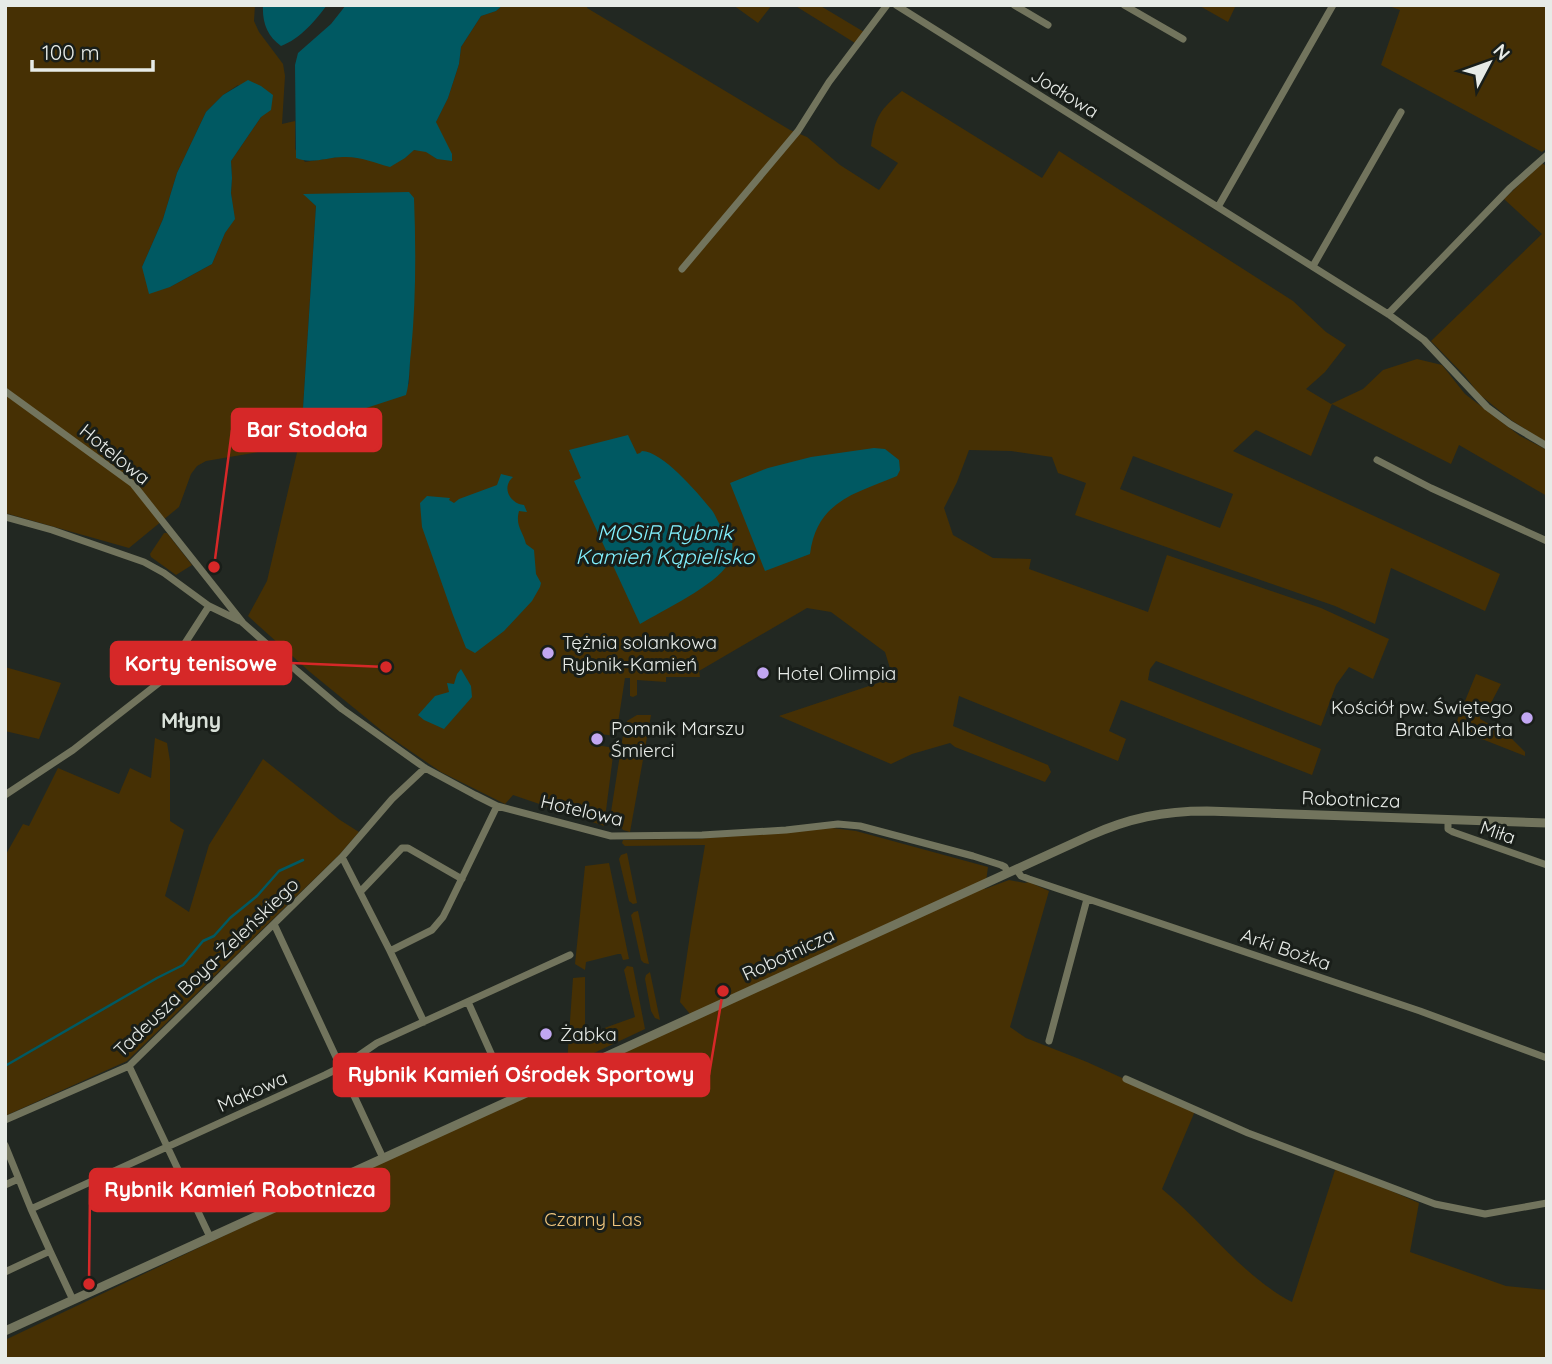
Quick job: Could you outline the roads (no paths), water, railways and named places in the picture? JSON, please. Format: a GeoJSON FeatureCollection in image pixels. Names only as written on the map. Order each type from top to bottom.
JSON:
{"type":"FeatureCollection","features":[{"type":"Feature","properties":{"kind":"street"},"geometry":{"type":"LineString","coordinates":[[682,269],[798,131],[829,82],[887,5]]}},
{"type":"Feature","properties":{"kind":"street","name":"Jodłowa"},"geometry":{"type":"LineString","coordinates":[[896,5],[1388,314],[1424,340],[1487,407],[1547,446]]}},
{"type":"Feature","properties":{"kind":"street"},"geometry":{"type":"LineString","coordinates":[[1014,5],[1048,25]]}},
{"type":"Feature","properties":{"kind":"street"},"geometry":{"type":"LineString","coordinates":[[1124,5],[1182,39]]}},
{"type":"Feature","properties":{"kind":"street"},"geometry":{"type":"LineString","coordinates":[[1218,207],[1333,5]]}},
{"type":"Feature","properties":{"kind":"street"},"geometry":{"type":"LineString","coordinates":[[1312,266],[1401,113]]}},
{"type":"Feature","properties":{"kind":"street"},"geometry":{"type":"LineString","coordinates":[[1388,314],[1510,188],[1547,155]]}},
{"type":"Feature","properties":{"kind":"street","name":"Hotelowa"},"geometry":{"type":"LineString","coordinates":[[5,391],[133,484],[243,623],[342,709],[425,768],[497,806],[611,836],[702,835],[838,824],[860,826],[974,856],[1012,871]]}},
{"type":"Feature","properties":{"kind":"street"},"geometry":{"type":"LineString","coordinates":[[1377,460],[1547,541]]}},
{"type":"Feature","properties":{"kind":"street","name":"Hotelowa"},"geometry":{"type":"LineString","coordinates":[[5,517],[52,530],[144,562],[164,573],[209,606],[243,623]]}},
{"type":"Feature","properties":{"kind":"street"},"geometry":{"type":"LineString","coordinates":[[5,795],[73,750],[160,682],[209,606]]}},
{"type":"Feature","properties":{"kind":"street","name":"Tadeusza Boya-Żeleńskiego"},"geometry":{"type":"LineString","coordinates":[[5,1120],[129,1066],[342,857],[393,799],[425,768]]}},
{"type":"Feature","properties":{"kind":"street"},"geometry":{"type":"LineString","coordinates":[[390,951],[432,930],[443,917],[497,806]]}},
{"type":"Feature","properties":{"kind":"street","name":"Robotnicza"},"geometry":{"type":"LineString","coordinates":[[5,1331],[1108,827],[1137,818],[1172,812],[1547,823]]}},
{"type":"Feature","properties":{"kind":"street","name":"Miła"},"geometry":{"type":"LineString","coordinates":[[1448,821],[1448,828],[1452,832],[1547,865]]}},
{"type":"Feature","properties":{"kind":"street"},"geometry":{"type":"LineString","coordinates":[[361,891],[402,848],[408,848],[462,879]]}},
{"type":"Feature","properties":{"kind":"street"},"geometry":{"type":"LineString","coordinates":[[342,857],[424,1022]]}},
{"type":"Feature","properties":{"kind":"street","name":"Arki Bożka"},"geometry":{"type":"LineString","coordinates":[[1012,871],[1087,899],[1420,1011],[1547,1058]]}},
{"type":"Feature","properties":{"kind":"street"},"geometry":{"type":"LineString","coordinates":[[1049,1041],[1087,899]]}},
{"type":"Feature","properties":{"kind":"street"},"geometry":{"type":"LineString","coordinates":[[274,924],[383,1158]]}},
{"type":"Feature","properties":{"kind":"street","name":"Makowa"},"geometry":{"type":"LineString","coordinates":[[30,1209],[291,1091],[341,1067],[377,1043],[570,955]]}},
{"type":"Feature","properties":{"kind":"street"},"geometry":{"type":"LineString","coordinates":[[468,1002],[512,1100]]}},
{"type":"Feature","properties":{"kind":"street"},"geometry":{"type":"LineString","coordinates":[[129,1066],[209,1237]]}},
{"type":"Feature","properties":{"kind":"street"},"geometry":{"type":"LineString","coordinates":[[1126,1079],[1248,1133],[1435,1204],[1485,1214],[1547,1203]]}},
{"type":"Feature","properties":{"kind":"street"},"geometry":{"type":"LineString","coordinates":[[5,1145],[30,1209],[73,1300]]}},
{"type":"Feature","properties":{"kind":"street"},"geometry":{"type":"LineString","coordinates":[[5,1185],[18,1179]]}},
{"type":"Feature","properties":{"kind":"street"},"geometry":{"type":"LineString","coordinates":[[5,1272],[50,1251]]}},
{"type":"Feature","properties":{"kind":"water"},"geometry":{"type":"Polygon","coordinates":[[[263,5],[327,5],[301,34],[281,46],[266,28],[263,5]]]}},
{"type":"Feature","properties":{"kind":"water"},"geometry":{"type":"Polygon","coordinates":[[[346,5],[503,5],[496,11],[481,16],[461,47],[459,64],[448,98],[436,122],[452,154],[452,161],[437,159],[426,152],[414,150],[390,167],[352,157],[308,161],[296,158],[295,65],[298,53],[331,24],[346,5]]]}},
{"type":"Feature","properties":{"kind":"water"},"geometry":{"type":"Polygon","coordinates":[[[248,80],[273,95],[271,110],[261,117],[231,161],[231,193],[235,219],[225,233],[212,264],[170,287],[149,294],[142,267],[163,219],[177,173],[206,112],[223,95],[248,80]]]}},
{"type":"Feature","properties":{"kind":"water"},"geometry":{"type":"Polygon","coordinates":[[[409,192],[414,198],[415,275],[413,333],[406,395],[308,427],[302,424],[316,206],[303,194],[409,192]]]}},
{"type":"Feature","properties":{"kind":"water","name":"MOSiR Rybnik Kamień Kąpielisko"},"geometry":{"type":"Polygon","coordinates":[[[628,435],[637,454],[642,451],[659,458],[688,483],[712,510],[729,534],[732,544],[728,564],[722,572],[688,597],[640,624],[574,481],[581,478],[569,450],[628,435]]]}},
{"type":"Feature","properties":{"kind":"water"},"geometry":{"type":"Polygon","coordinates":[[[874,448],[885,449],[899,460],[900,470],[897,476],[852,495],[829,511],[820,522],[810,554],[765,571],[730,483],[768,468],[811,457],[874,448]]]}},
{"type":"Feature","properties":{"kind":"water"},"geometry":{"type":"Polygon","coordinates":[[[501,474],[513,477],[508,485],[509,494],[515,502],[524,505],[527,512],[519,511],[519,525],[526,544],[534,550],[536,574],[541,583],[532,601],[504,631],[475,653],[466,648],[453,615],[422,527],[420,503],[427,496],[450,498],[454,503],[497,485],[501,474]]]}},
{"type":"Feature","properties":{"kind":"water"},"geometry":{"type":"Polygon","coordinates":[[[461,669],[471,686],[472,697],[444,729],[424,720],[418,715],[435,696],[449,692],[447,683],[454,684],[461,669]]]}},
{"type":"Feature","properties":{"kind":"waterway"},"geometry":{"type":"LineString","coordinates":[[5,1066],[183,965],[203,941],[214,936],[230,918],[257,896],[279,871],[303,860]]}},
{"type":"Feature","properties":{"kind":"place","name":"Bar Stodoła"},"geometry":{"type":"Point","coordinates":[214,567]}},
{"type":"Feature","properties":{"kind":"place","name":"Tężnia solankowa Rybnik-Kamień"},"geometry":{"type":"Point","coordinates":[548,653]}},
{"type":"Feature","properties":{"kind":"place","name":"Korty tenisowe"},"geometry":{"type":"Point","coordinates":[386,667]}},
{"type":"Feature","properties":{"kind":"place","name":"Hotel Olimpia"},"geometry":{"type":"Point","coordinates":[763,673]}},
{"type":"Feature","properties":{"kind":"place","name":"Kościół pw. Świętego Brata Alberta"},"geometry":{"type":"Point","coordinates":[1527,718]}},
{"type":"Feature","properties":{"kind":"place","name":"Pomnik Marszu Śmierci"},"geometry":{"type":"Point","coordinates":[597,739]}},
{"type":"Feature","properties":{"kind":"place","name":"Rybnik Kamień Ośrodek Sportowy"},"geometry":{"type":"Point","coordinates":[723,991]}},
{"type":"Feature","properties":{"kind":"place","name":"Żabka"},"geometry":{"type":"Point","coordinates":[546,1034]}},
{"type":"Feature","properties":{"kind":"place","name":"Rybnik Kamień Robotnicza"},"geometry":{"type":"Point","coordinates":[89,1284]}},
{"type":"Feature","properties":{"kind":"district","name":"Młyny"},"geometry":{"type":"Point","coordinates":[191,720]}},
{"type":"Feature","properties":{"kind":"park label","name":"Czarny Las"},"geometry":{"type":"Point","coordinates":[593,1219]}}]}
